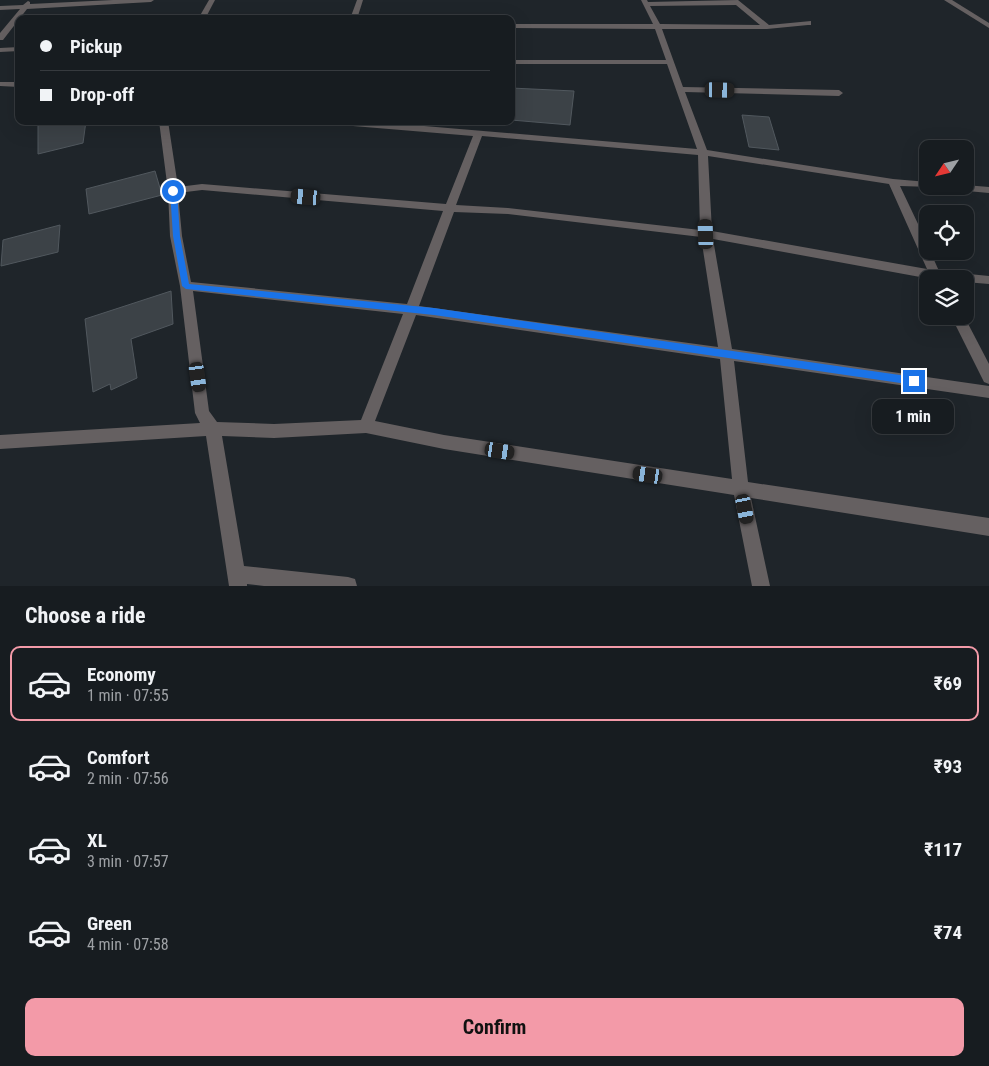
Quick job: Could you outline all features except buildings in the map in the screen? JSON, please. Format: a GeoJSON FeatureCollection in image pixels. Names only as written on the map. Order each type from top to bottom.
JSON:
{"type":"FeatureCollection","features":[{"type":"Feature","properties":{"kind":"street"},"geometry":{"type":"LineString","coordinates":[[0,8],[28,3],[151,0]]}},
{"type":"Feature","properties":{"kind":"street"},"geometry":{"type":"LineString","coordinates":[[203,15],[212,0]]}},
{"type":"Feature","properties":{"kind":"street"},"geometry":{"type":"LineString","coordinates":[[354,15],[360,0]]}},
{"type":"Feature","properties":{"kind":"street"},"geometry":{"type":"LineString","coordinates":[[947,0],[989,26]]}},
{"type":"Feature","properties":{"kind":"street"},"geometry":{"type":"LineString","coordinates":[[761,586],[741,490],[726,354],[706,234],[703,152],[657,25],[645,2],[736,1],[767,27]]}},
{"type":"Feature","properties":{"kind":"street"},"geometry":{"type":"LineString","coordinates":[[18,15],[28,3]]}},
{"type":"Feature","properties":{"kind":"street"},"geometry":{"type":"LineString","coordinates":[[0,38],[15,19]]}},
{"type":"Feature","properties":{"kind":"street"},"geometry":{"type":"LineString","coordinates":[[515,26],[657,25],[767,27],[808,23]]}},
{"type":"Feature","properties":{"kind":"street"},"geometry":{"type":"LineString","coordinates":[[0,50],[15,49]]}},
{"type":"Feature","properties":{"kind":"street"},"geometry":{"type":"LineString","coordinates":[[515,62],[669,62]]}},
{"type":"Feature","properties":{"kind":"street"},"geometry":{"type":"LineString","coordinates":[[0,84],[15,86]]}},
{"type":"Feature","properties":{"kind":"street"},"geometry":{"type":"LineString","coordinates":[[680,89],[839,93]]}},
{"type":"Feature","properties":{"kind":"street"},"geometry":{"type":"LineString","coordinates":[[164,125],[173,191],[176,236],[186,286],[202,413],[213,429],[237,580],[348,586]]}},
{"type":"Feature","properties":{"kind":"street"},"geometry":{"type":"LineString","coordinates":[[372,125],[703,152],[893,182],[919,184]]}},
{"type":"Feature","properties":{"kind":"street"},"geometry":{"type":"LineString","coordinates":[[366,426],[478,135]]}},
{"type":"Feature","properties":{"kind":"street"},"geometry":{"type":"LineString","coordinates":[[893,182],[933,270]]}},
{"type":"Feature","properties":{"kind":"street"},"geometry":{"type":"LineString","coordinates":[[173,191],[202,188],[508,211],[706,234],[919,274]]}},
{"type":"Feature","properties":{"kind":"street"},"geometry":{"type":"LineString","coordinates":[[974,189],[989,190]]}},
{"type":"Feature","properties":{"kind":"street"},"geometry":{"type":"LineString","coordinates":[[974,279],[989,280]]}},
{"type":"Feature","properties":{"kind":"street"},"geometry":{"type":"LineString","coordinates":[[186,286],[412,310],[989,392]]}},
{"type":"Feature","properties":{"kind":"street"},"geometry":{"type":"LineString","coordinates":[[962,325],[989,378]]}},
{"type":"Feature","properties":{"kind":"street"},"geometry":{"type":"LineString","coordinates":[[0,442],[213,429],[274,431],[366,426],[444,442],[741,490],[989,527]]}},
{"type":"Feature","properties":{"kind":"route"},"geometry":{"type":"LineString","coordinates":[[173,191],[176,236],[186,286],[434,312],[914,381]]}}]}
